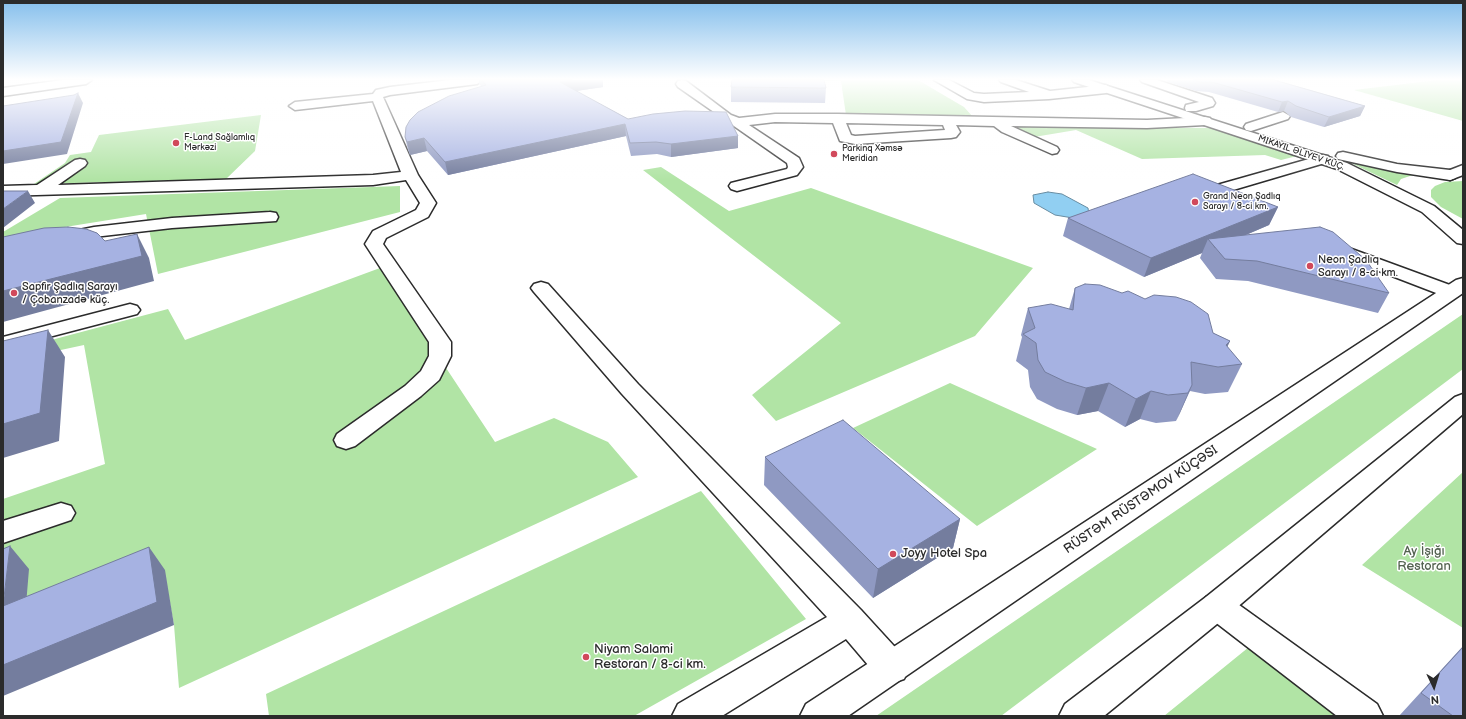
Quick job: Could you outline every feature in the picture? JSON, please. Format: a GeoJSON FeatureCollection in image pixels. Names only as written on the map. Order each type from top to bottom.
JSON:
{"type":"FeatureCollection","features":[{"type":"Feature","properties":{"kind":"main road"},"geometry":{"type":"LineString","coordinates":[[346,440],[413,391],[431,375],[440,356],[440,342],[374,244],[379,235],[422,213],[428,203],[410,175],[384,114]]}},
{"type":"Feature","properties":{"kind":"main road"},"geometry":{"type":"LineString","coordinates":[[725,114],[794,161],[796,167],[792,172],[737,186]]}},
{"type":"Feature","properties":{"kind":"main road"},"geometry":{"type":"LineString","coordinates":[[1185,114],[1323,159],[1373,180],[1463,226]]}},
{"type":"Feature","properties":{"kind":"main road"},"geometry":{"type":"LineString","coordinates":[[1209,114],[1369,162],[1459,173]]}},
{"type":"Feature","properties":{"kind":"main road"},"geometry":{"type":"LineString","coordinates":[[701,116],[731,118],[838,118],[1147,124],[1205,121]]}},
{"type":"Feature","properties":{"kind":"main road"},"geometry":{"type":"LineString","coordinates":[[1251,127],[1283,116]]}},
{"type":"Feature","properties":{"kind":"main road"},"geometry":{"type":"LineString","coordinates":[[838,118],[845,138],[855,140],[950,134],[953,132],[947,120]]}},
{"type":"Feature","properties":{"kind":"main road"},"geometry":{"type":"LineString","coordinates":[[997,121],[1006,129],[1052,150]]}},
{"type":"Feature","properties":{"kind":"main road"},"geometry":{"type":"LineString","coordinates":[[1223,188],[1323,159]]}},
{"type":"Feature","properties":{"kind":"main road"},"geometry":{"type":"LineString","coordinates":[[40,190],[80,163]]}},
{"type":"Feature","properties":{"kind":"main road"},"geometry":{"type":"LineString","coordinates":[[1459,173],[1434,176],[1422,180],[1414,185],[1413,192],[1418,200],[1463,239]]}},
{"type":"Feature","properties":{"kind":"main road"},"geometry":{"type":"LineString","coordinates":[[3,191],[373,180],[410,175]]}},
{"type":"Feature","properties":{"kind":"main road"},"geometry":{"type":"LineString","coordinates":[[52,240],[94,232],[172,223],[270,217]]}},
{"type":"Feature","properties":{"kind":"main road"},"geometry":{"type":"LineString","coordinates":[[1320,242],[1459,289]]}},
{"type":"Feature","properties":{"kind":"main road"},"geometry":{"type":"LineString","coordinates":[[541,288],[630,389],[850,620],[892,668]]}},
{"type":"Feature","properties":{"kind":"main road","name":"RÜSTƏM RÜSTƏMOV KÜÇƏSI"},"geometry":{"type":"LineString","coordinates":[[818,716],[1459,289]]}},
{"type":"Feature","properties":{"kind":"main road"},"geometry":{"type":"LineString","coordinates":[[3,343],[130,310]]}},
{"type":"Feature","properties":{"kind":"main road"},"geometry":{"type":"LineString","coordinates":[[1077,716],[1217,606],[1463,402]]}},
{"type":"Feature","properties":{"kind":"main road"},"geometry":{"type":"LineString","coordinates":[[3,532],[61,513]]}},
{"type":"Feature","properties":{"kind":"main road"},"geometry":{"type":"LineString","coordinates":[[1217,606],[1365,716]]}},
{"type":"Feature","properties":{"kind":"main road"},"geometry":{"type":"LineString","coordinates":[[690,716],[850,620]]}},
{"type":"Feature","properties":{"kind":"green space"},"geometry":{"type":"Polygon","coordinates":[[[846,114],[970,114],[973,117],[846,115],[846,114]]]}},
{"type":"Feature","properties":{"kind":"green space"},"geometry":{"type":"Polygon","coordinates":[[[1437,114],[1463,114],[1463,121],[1437,114]]]}},
{"type":"Feature","properties":{"kind":"green space","name":"F-Land Sağlamlıq Mərkəzi"},"geometry":{"type":"Polygon","coordinates":[[[261,115],[255,151],[226,179],[34,184],[65,163],[70,155],[91,152],[99,135],[261,115]]]}},
{"type":"Feature","properties":{"kind":"green space"},"geometry":{"type":"Polygon","coordinates":[[[1020,127],[1213,128],[1297,156],[1281,160],[1265,155],[1142,159],[1076,130],[1034,137],[1017,129],[1020,127]]]}},
{"type":"Feature","properties":{"kind":"green space"},"geometry":{"type":"Polygon","coordinates":[[[1349,162],[1413,175],[1401,179],[1397,185],[1349,162]]]}},
{"type":"Feature","properties":{"kind":"green space"},"geometry":{"type":"Polygon","coordinates":[[[661,167],[729,211],[811,188],[1033,268],[975,336],[776,421],[752,395],[841,323],[643,170],[661,167]]]}},
{"type":"Feature","properties":{"kind":"green space"},"geometry":{"type":"Polygon","coordinates":[[[1463,181],[1463,219],[1441,207],[1431,197],[1431,190],[1435,186],[1445,182],[1463,181]]]}},
{"type":"Feature","properties":{"kind":"green space"},"geometry":{"type":"Polygon","coordinates":[[[400,186],[400,212],[158,274],[146,214],[3,237],[3,232],[60,198],[400,186]]]}},
{"type":"Feature","properties":{"kind":"green space"},"geometry":{"type":"Polygon","coordinates":[[[380,268],[495,442],[554,418],[608,442],[638,477],[179,688],[174,625],[164,570],[24,629],[3,578],[3,499],[105,464],[84,345],[19,359],[21,348],[168,309],[185,340],[380,268]]]}},
{"type":"Feature","properties":{"kind":"green space"},"geometry":{"type":"Polygon","coordinates":[[[1463,314],[1463,369],[1001,716],[876,716],[1463,314]]]}},
{"type":"Feature","properties":{"kind":"green space"},"geometry":{"type":"Polygon","coordinates":[[[950,383],[1097,449],[977,526],[853,428],[950,383]]]}},
{"type":"Feature","properties":{"kind":"green space","name":"Ay İşığı Restoran"},"geometry":{"type":"Polygon","coordinates":[[[1463,472],[1463,628],[1362,565],[1463,472]]]}},
{"type":"Feature","properties":{"kind":"green space"},"geometry":{"type":"Polygon","coordinates":[[[701,491],[806,619],[634,716],[269,716],[266,694],[701,491]]]}},
{"type":"Feature","properties":{"kind":"green space"},"geometry":{"type":"Polygon","coordinates":[[[1249,647],[1341,716],[1164,716],[1249,647]]]}},
{"type":"Feature","properties":{"kind":"water"},"geometry":{"type":"Polygon","coordinates":[[[1048,192],[1062,194],[1088,208],[1089,215],[1073,218],[1055,215],[1034,203],[1033,195],[1048,192]]]}},
{"type":"Feature","properties":{"kind":"building"},"geometry":{"type":"Polygon","coordinates":[[[3,114],[71,114],[61,142],[3,151],[3,114]]]}},
{"type":"Feature","properties":{"kind":"building"},"geometry":{"type":"Polygon","coordinates":[[[416,114],[618,114],[628,119],[658,114],[727,114],[738,136],[671,144],[656,142],[630,143],[625,124],[445,162],[424,138],[407,142],[405,137],[406,127],[416,114]]]}},
{"type":"Feature","properties":{"kind":"building"},"geometry":{"type":"Polygon","coordinates":[[[1319,114],[1340,114],[1329,117],[1319,114]]]}},
{"type":"Feature","properties":{"kind":"building"},"geometry":{"type":"Polygon","coordinates":[[[1193,174],[1278,207],[1151,258],[1068,218],[1193,174]]]}},
{"type":"Feature","properties":{"kind":"building"},"geometry":{"type":"Polygon","coordinates":[[[3,191],[28,191],[3,209],[3,191]]]}},
{"type":"Feature","properties":{"kind":"building"},"geometry":{"type":"Polygon","coordinates":[[[68,227],[86,229],[97,233],[105,241],[137,234],[142,256],[3,291],[3,237],[44,228],[68,227]]]}},
{"type":"Feature","properties":{"kind":"building"},"geometry":{"type":"Polygon","coordinates":[[[1320,227],[1333,232],[1366,260],[1389,293],[1257,261],[1225,259],[1208,239],[1320,227]]]}},
{"type":"Feature","properties":{"kind":"building"},"geometry":{"type":"Polygon","coordinates":[[[1085,284],[1100,285],[1122,293],[1128,291],[1145,299],[1154,295],[1176,297],[1191,302],[1208,314],[1213,333],[1230,341],[1226,345],[1242,364],[1218,367],[1191,362],[1192,385],[1188,393],[1168,395],[1151,391],[1136,399],[1109,383],[1086,388],[1066,382],[1045,372],[1038,360],[1036,343],[1023,334],[1035,328],[1028,308],[1051,304],[1073,310],[1075,288],[1085,284]]]}},
{"type":"Feature","properties":{"kind":"building"},"geometry":{"type":"Polygon","coordinates":[[[48,330],[40,413],[3,424],[3,341],[48,330]]]}},
{"type":"Feature","properties":{"kind":"building"},"geometry":{"type":"Polygon","coordinates":[[[843,420],[960,519],[878,569],[765,457],[843,420]]]}},
{"type":"Feature","properties":{"kind":"building"},"geometry":{"type":"Polygon","coordinates":[[[10,546],[3,606],[3,549],[10,546]]]}},
{"type":"Feature","properties":{"kind":"building"},"geometry":{"type":"Polygon","coordinates":[[[149,547],[157,602],[3,665],[3,606],[149,547]]]}},
{"type":"Feature","properties":{"kind":"building"},"geometry":{"type":"Polygon","coordinates":[[[1463,647],[1463,716],[1453,716],[1421,693],[1463,647]]]}},
{"type":"Feature","properties":{"kind":"place","name":"F-Land Sağlamlıq Mərkəzi"},"geometry":{"type":"Point","coordinates":[176,143]}},
{"type":"Feature","properties":{"kind":"place","name":"Parkinq Xəmsə Meridian"},"geometry":{"type":"Point","coordinates":[834,154]}},
{"type":"Feature","properties":{"kind":"place","name":"Grand Neon Şadlıq Sarayı / 8-ci km."},"geometry":{"type":"Point","coordinates":[1195,202]}},
{"type":"Feature","properties":{"kind":"place","name":"Neon Şadlıq Sarayı / 8-ci km."},"geometry":{"type":"Point","coordinates":[1310,266]}},
{"type":"Feature","properties":{"kind":"place","name":"Sapfir Şadlıq Sarayı / Çobanzadə küç."},"geometry":{"type":"Point","coordinates":[14,293]}},
{"type":"Feature","properties":{"kind":"place","name":"Joyy Hotel Spa"},"geometry":{"type":"Point","coordinates":[893,554]}},
{"type":"Feature","properties":{"kind":"place","name":"Niyam Salami Restoran / 8-ci km."},"geometry":{"type":"Point","coordinates":[586,657]}}]}
